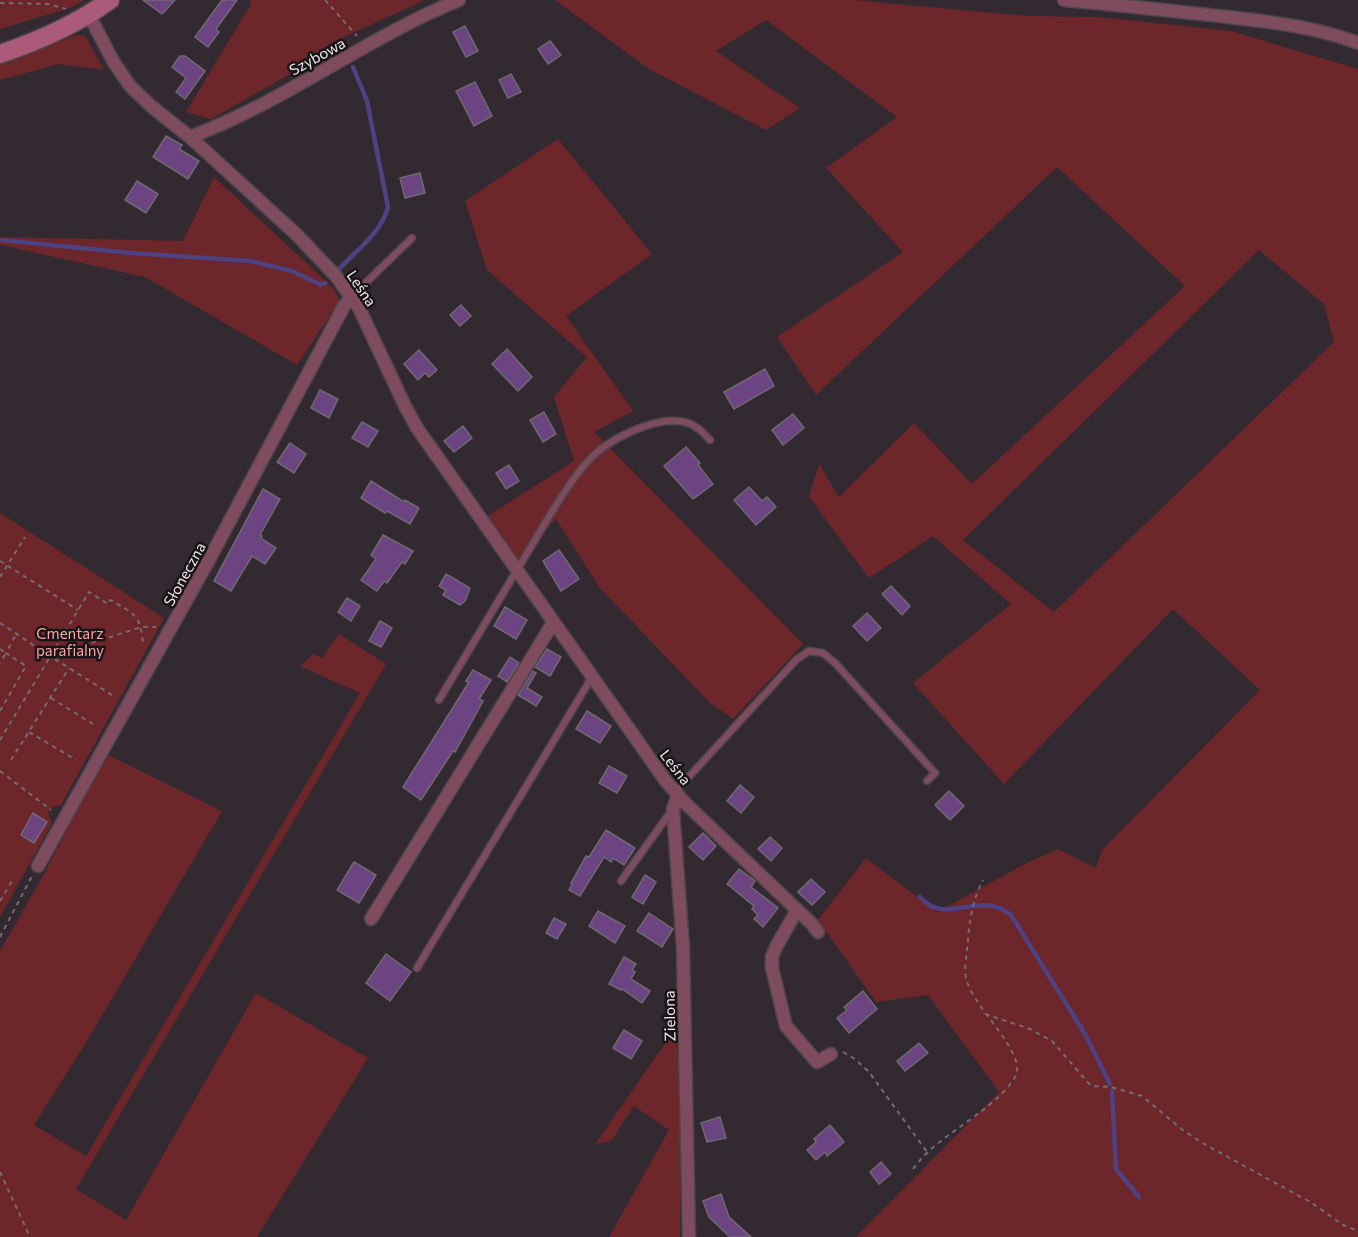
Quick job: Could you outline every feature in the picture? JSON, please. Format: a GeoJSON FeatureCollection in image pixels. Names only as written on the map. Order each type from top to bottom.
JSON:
{"type":"FeatureCollection","features":[{"type":"Feature","properties":{"kind":"main road"},"geometry":{"type":"LineString","coordinates":[[0,54],[56,32],[89,15],[110,0]]}},
{"type":"Feature","properties":{"kind":"street","name":"Szybowa"},"geometry":{"type":"LineString","coordinates":[[190,137],[243,114],[365,46],[459,0]]}},
{"type":"Feature","properties":{"kind":"street"},"geometry":{"type":"LineString","coordinates":[[1064,0],[1280,23],[1358,43]]}},
{"type":"Feature","properties":{"kind":"street","name":"Leśna"},"geometry":{"type":"LineString","coordinates":[[89,15],[113,61],[130,86],[190,137],[308,245],[352,296],[410,415],[553,623],[676,794],[818,932]]}},
{"type":"Feature","properties":{"kind":"street","name":"Słoneczna"},"geometry":{"type":"LineString","coordinates":[[38,866],[207,565],[344,306],[352,296]]}},
{"type":"Feature","properties":{"kind":"street"},"geometry":{"type":"LineString","coordinates":[[371,919],[553,623]]}},
{"type":"Feature","properties":{"kind":"street","name":"Zielona"},"geometry":{"type":"LineString","coordinates":[[676,794],[673,809],[683,959],[689,1237]]}},
{"type":"Feature","properties":{"kind":"street"},"geometry":{"type":"LineString","coordinates":[[797,910],[779,940],[772,957],[772,968],[788,1030],[817,1062],[836,1052]]}},
{"type":"Feature","properties":{"kind":"lane"},"geometry":{"type":"LineString","coordinates":[[352,296],[412,238]]}},
{"type":"Feature","properties":{"kind":"lane"},"geometry":{"type":"LineString","coordinates":[[439,700],[516,570],[588,461],[610,443],[641,427],[668,421],[689,423],[710,440]]}},
{"type":"Feature","properties":{"kind":"lane"},"geometry":{"type":"LineString","coordinates":[[676,794],[796,660],[809,651],[823,653],[836,664],[935,773],[927,781]]}},
{"type":"Feature","properties":{"kind":"lane"},"geometry":{"type":"LineString","coordinates":[[417,968],[592,677]]}},
{"type":"Feature","properties":{"kind":"lane"},"geometry":{"type":"LineString","coordinates":[[621,881],[673,809]]}},
{"type":"Feature","properties":{"kind":"path"},"geometry":{"type":"LineString","coordinates":[[325,0],[365,46]]}},
{"type":"Feature","properties":{"kind":"path"},"geometry":{"type":"LineString","coordinates":[[0,3],[48,4],[89,15]]}},
{"type":"Feature","properties":{"kind":"path"},"geometry":{"type":"LineString","coordinates":[[0,577],[25,537]]}},
{"type":"Feature","properties":{"kind":"path"},"geometry":{"type":"LineString","coordinates":[[0,561],[78,610]]}},
{"type":"Feature","properties":{"kind":"path"},"geometry":{"type":"LineString","coordinates":[[0,740],[89,592],[108,604],[110,600],[133,612],[142,627],[143,644]]}},
{"type":"Feature","properties":{"kind":"path"},"geometry":{"type":"LineString","coordinates":[[0,623],[112,695]]}},
{"type":"Feature","properties":{"kind":"path"},"geometry":{"type":"LineString","coordinates":[[50,656],[142,627],[159,627]]}},
{"type":"Feature","properties":{"kind":"path"},"geometry":{"type":"LineString","coordinates":[[0,663],[16,634]]}},
{"type":"Feature","properties":{"kind":"path"},"geometry":{"type":"LineString","coordinates":[[0,649],[26,666],[0,711]]}},
{"type":"Feature","properties":{"kind":"path"},"geometry":{"type":"LineString","coordinates":[[11,760],[69,668]]}},
{"type":"Feature","properties":{"kind":"path"},"geometry":{"type":"LineString","coordinates":[[51,698],[96,726]]}},
{"type":"Feature","properties":{"kind":"path"},"geometry":{"type":"LineString","coordinates":[[29,732],[76,760]]}},
{"type":"Feature","properties":{"kind":"path"},"geometry":{"type":"LineString","coordinates":[[0,771],[51,810]]}},
{"type":"Feature","properties":{"kind":"path"},"geometry":{"type":"LineString","coordinates":[[0,937],[38,866]]}},
{"type":"Feature","properties":{"kind":"path"},"geometry":{"type":"LineString","coordinates":[[913,1169],[927,1152],[988,1105],[1017,1076],[1019,1067],[1010,1046],[972,996],[966,978],[971,909],[983,880]]}},
{"type":"Feature","properties":{"kind":"path"},"geometry":{"type":"LineString","coordinates":[[0,901],[12,881]]}},
{"type":"Feature","properties":{"kind":"path"},"geometry":{"type":"LineString","coordinates":[[985,1014],[1030,1029],[1052,1041],[1091,1086],[1111,1087],[1142,1096],[1184,1131],[1206,1145],[1312,1203],[1358,1232]]}},
{"type":"Feature","properties":{"kind":"path"},"geometry":{"type":"LineString","coordinates":[[836,1052],[855,1059],[869,1072],[927,1152]]}},
{"type":"Feature","properties":{"kind":"path"},"geometry":{"type":"LineString","coordinates":[[0,1172],[30,1237]]}},
{"type":"Feature","properties":{"kind":"green space"},"geometry":{"type":"Polygon","coordinates":[[[0,0],[84,0],[70,8],[0,29],[0,0]]]}},
{"type":"Feature","properties":{"kind":"green space"},"geometry":{"type":"Polygon","coordinates":[[[250,0],[425,0],[331,43],[290,74],[211,119],[186,112],[251,4],[250,0]]]}},
{"type":"Feature","properties":{"kind":"green space"},"geometry":{"type":"Polygon","coordinates":[[[555,0],[854,0],[1027,16],[1098,17],[1231,31],[1358,69],[1358,1237],[856,1237],[999,1092],[928,995],[876,1002],[818,920],[866,858],[937,912],[1025,864],[1058,849],[1096,868],[1102,850],[1260,690],[1173,609],[1004,784],[913,683],[1011,604],[933,536],[869,578],[809,497],[819,464],[839,497],[914,423],[972,484],[1185,286],[1057,167],[816,395],[777,337],[903,252],[826,168],[897,117],[766,20],[716,51],[800,108],[766,130],[649,69],[555,0]],[[1259,250],[963,540],[1054,612],[1334,342],[1324,304],[1259,250]]]}},
{"type":"Feature","properties":{"kind":"green space"},"geometry":{"type":"Polygon","coordinates":[[[85,35],[104,70],[59,64],[0,80],[0,64],[74,36],[85,35]]]}},
{"type":"Feature","properties":{"kind":"green space"},"geometry":{"type":"Polygon","coordinates":[[[558,139],[652,254],[566,316],[633,411],[594,432],[803,644],[733,719],[709,702],[600,588],[556,519],[509,569],[477,523],[574,461],[554,397],[587,357],[487,270],[465,201],[558,139]]]}},
{"type":"Feature","properties":{"kind":"green space"},"geometry":{"type":"Polygon","coordinates":[[[214,177],[333,288],[340,301],[297,365],[145,277],[0,245],[0,237],[183,241],[214,177]]]}},
{"type":"Feature","properties":{"kind":"green space","name":"Cmentarz parafialny"},"geometry":{"type":"Polygon","coordinates":[[[0,513],[164,618],[61,805],[53,807],[48,813],[52,823],[0,917],[0,513]]]}},
{"type":"Feature","properties":{"kind":"green space"},"geometry":{"type":"Polygon","coordinates":[[[339,634],[386,664],[76,1189],[126,1220],[256,993],[368,1058],[257,1237],[0,1237],[0,951],[43,876],[106,754],[222,811],[90,1036],[34,1125],[86,1156],[360,693],[300,666],[313,654],[322,658],[339,634]]]}},
{"type":"Feature","properties":{"kind":"green space"},"geometry":{"type":"Polygon","coordinates":[[[676,1028],[681,1107],[680,1237],[609,1237],[669,1130],[634,1106],[611,1141],[595,1144],[676,1028]]]}},
{"type":"Feature","properties":{"kind":"building"},"geometry":{"type":"Polygon","coordinates":[[[143,0],[175,0],[162,14],[143,0]]]}},
{"type":"Feature","properties":{"kind":"building"},"geometry":{"type":"Polygon","coordinates":[[[222,0],[237,0],[216,29],[219,32],[208,47],[195,37],[222,0]]]}},
{"type":"Feature","properties":{"kind":"building"},"geometry":{"type":"Polygon","coordinates":[[[465,26],[478,51],[466,57],[453,32],[465,26]]]}},
{"type":"Feature","properties":{"kind":"building"},"geometry":{"type":"Polygon","coordinates":[[[550,41],[561,55],[548,64],[538,49],[550,41]]]}},
{"type":"Feature","properties":{"kind":"building"},"geometry":{"type":"Polygon","coordinates":[[[180,56],[185,56],[205,71],[185,99],[176,92],[186,78],[172,67],[180,56]]]}},
{"type":"Feature","properties":{"kind":"building"},"geometry":{"type":"Polygon","coordinates":[[[511,74],[521,92],[508,98],[499,80],[511,74]]]}},
{"type":"Feature","properties":{"kind":"building"},"geometry":{"type":"Polygon","coordinates":[[[475,82],[492,116],[474,126],[456,91],[475,82]]]}},
{"type":"Feature","properties":{"kind":"building"},"geometry":{"type":"Polygon","coordinates":[[[166,136],[182,145],[179,149],[199,161],[188,179],[153,157],[166,136]]]}},
{"type":"Feature","properties":{"kind":"building"},"geometry":{"type":"Polygon","coordinates":[[[420,173],[425,193],[405,198],[400,178],[420,173]]]}},
{"type":"Feature","properties":{"kind":"building"},"geometry":{"type":"Polygon","coordinates":[[[137,181],[158,194],[146,213],[125,200],[137,181]]]}},
{"type":"Feature","properties":{"kind":"building"},"geometry":{"type":"Polygon","coordinates":[[[461,305],[471,316],[460,326],[450,315],[461,305]]]}},
{"type":"Feature","properties":{"kind":"building"},"geometry":{"type":"Polygon","coordinates":[[[507,349],[532,377],[518,391],[492,364],[507,349]]]}},
{"type":"Feature","properties":{"kind":"building"},"geometry":{"type":"Polygon","coordinates":[[[419,350],[437,370],[429,377],[425,373],[418,380],[404,364],[419,350]]]}},
{"type":"Feature","properties":{"kind":"building"},"geometry":{"type":"Polygon","coordinates":[[[765,369],[774,386],[734,409],[724,392],[765,369]]]}},
{"type":"Feature","properties":{"kind":"building"},"geometry":{"type":"Polygon","coordinates":[[[320,390],[338,399],[329,418],[311,408],[320,390]]]}},
{"type":"Feature","properties":{"kind":"building"},"geometry":{"type":"Polygon","coordinates":[[[544,412],[556,434],[543,442],[530,420],[544,412]]]}},
{"type":"Feature","properties":{"kind":"building"},"geometry":{"type":"Polygon","coordinates":[[[793,414],[804,428],[783,445],[772,430],[793,414]]]}},
{"type":"Feature","properties":{"kind":"building"},"geometry":{"type":"Polygon","coordinates":[[[362,422],[378,431],[368,447],[352,438],[362,422]]]}},
{"type":"Feature","properties":{"kind":"building"},"geometry":{"type":"Polygon","coordinates":[[[463,426],[472,438],[454,452],[444,441],[463,426]]]}},
{"type":"Feature","properties":{"kind":"building"},"geometry":{"type":"Polygon","coordinates":[[[290,443],[306,454],[294,473],[277,462],[290,443]]]}},
{"type":"Feature","properties":{"kind":"building"},"geometry":{"type":"Polygon","coordinates":[[[686,447],[700,463],[698,465],[713,484],[693,499],[664,466],[686,447]]]}},
{"type":"Feature","properties":{"kind":"building"},"geometry":{"type":"Polygon","coordinates":[[[509,465],[519,481],[506,489],[496,473],[509,465]]]}},
{"type":"Feature","properties":{"kind":"building"},"geometry":{"type":"Polygon","coordinates":[[[371,481],[404,502],[405,500],[419,508],[410,524],[387,511],[385,513],[361,498],[371,481]]]}},
{"type":"Feature","properties":{"kind":"building"},"geometry":{"type":"Polygon","coordinates":[[[749,487],[762,501],[767,497],[776,507],[756,525],[734,500],[749,487]]]}},
{"type":"Feature","properties":{"kind":"building"},"geometry":{"type":"Polygon","coordinates":[[[263,489],[280,499],[260,535],[276,548],[265,564],[252,556],[231,591],[214,581],[263,489]]]}},
{"type":"Feature","properties":{"kind":"building"},"geometry":{"type":"Polygon","coordinates":[[[383,535],[413,551],[405,564],[402,562],[387,583],[384,581],[377,591],[361,580],[376,559],[371,555],[383,535]]]}},
{"type":"Feature","properties":{"kind":"building"},"geometry":{"type":"Polygon","coordinates":[[[559,550],[579,579],[561,591],[543,561],[559,550]]]}},
{"type":"Feature","properties":{"kind":"building"},"geometry":{"type":"Polygon","coordinates":[[[446,574],[470,588],[465,601],[460,605],[443,595],[446,590],[439,586],[446,574]]]}},
{"type":"Feature","properties":{"kind":"building"},"geometry":{"type":"Polygon","coordinates":[[[891,586],[910,606],[902,615],[882,594],[891,586]]]}},
{"type":"Feature","properties":{"kind":"building"},"geometry":{"type":"Polygon","coordinates":[[[347,598],[360,606],[351,621],[338,612],[347,598]]]}},
{"type":"Feature","properties":{"kind":"building"},"geometry":{"type":"Polygon","coordinates":[[[505,607],[527,620],[516,639],[494,626],[505,607]]]}},
{"type":"Feature","properties":{"kind":"building"},"geometry":{"type":"Polygon","coordinates":[[[867,613],[881,628],[867,641],[853,626],[867,613]]]}},
{"type":"Feature","properties":{"kind":"building"},"geometry":{"type":"Polygon","coordinates":[[[380,621],[392,628],[381,647],[369,641],[380,621]]]}},
{"type":"Feature","properties":{"kind":"building"},"geometry":{"type":"Polygon","coordinates":[[[547,649],[561,657],[550,676],[535,667],[547,649]]]}},
{"type":"Feature","properties":{"kind":"building"},"geometry":{"type":"Polygon","coordinates":[[[510,657],[519,663],[507,682],[498,676],[510,657]]]}},
{"type":"Feature","properties":{"kind":"building"},"geometry":{"type":"Polygon","coordinates":[[[473,670],[491,680],[479,699],[483,701],[455,752],[453,751],[421,800],[403,787],[469,682],[466,681],[473,670]]]}},
{"type":"Feature","properties":{"kind":"building"},"geometry":{"type":"Polygon","coordinates":[[[533,671],[536,673],[527,688],[542,697],[536,706],[518,695],[533,671]]]}},
{"type":"Feature","properties":{"kind":"building"},"geometry":{"type":"Polygon","coordinates":[[[587,711],[611,726],[600,743],[576,729],[587,711]]]}},
{"type":"Feature","properties":{"kind":"building"},"geometry":{"type":"Polygon","coordinates":[[[609,766],[627,776],[617,793],[599,783],[609,766]]]}},
{"type":"Feature","properties":{"kind":"building"},"geometry":{"type":"Polygon","coordinates":[[[740,785],[754,797],[741,813],[727,801],[740,785]]]}},
{"type":"Feature","properties":{"kind":"building"},"geometry":{"type":"Polygon","coordinates":[[[949,791],[964,806],[950,820],[935,805],[949,791]]]}},
{"type":"Feature","properties":{"kind":"building"},"geometry":{"type":"Polygon","coordinates":[[[33,813],[47,822],[34,843],[21,835],[33,813]]]}},
{"type":"Feature","properties":{"kind":"building"},"geometry":{"type":"Polygon","coordinates":[[[606,830],[635,848],[624,865],[613,858],[611,862],[604,857],[580,896],[569,890],[571,883],[586,856],[589,857],[606,830]]]}},
{"type":"Feature","properties":{"kind":"building"},"geometry":{"type":"Polygon","coordinates":[[[703,833],[716,846],[703,860],[689,847],[703,833]]]}},
{"type":"Feature","properties":{"kind":"building"},"geometry":{"type":"Polygon","coordinates":[[[770,837],[782,848],[771,861],[758,849],[770,837]]]}},
{"type":"Feature","properties":{"kind":"building"},"geometry":{"type":"Polygon","coordinates":[[[354,862],[376,875],[359,903],[337,890],[354,862]]]}},
{"type":"Feature","properties":{"kind":"building"},"geometry":{"type":"Polygon","coordinates":[[[739,869],[755,881],[751,887],[778,908],[763,927],[754,919],[758,915],[752,909],[754,906],[727,884],[739,869]]]}},
{"type":"Feature","properties":{"kind":"building"},"geometry":{"type":"Polygon","coordinates":[[[645,875],[656,882],[643,904],[632,897],[645,875]]]}},
{"type":"Feature","properties":{"kind":"building"},"geometry":{"type":"Polygon","coordinates":[[[811,879],[825,892],[812,905],[798,892],[811,879]]]}},
{"type":"Feature","properties":{"kind":"building"},"geometry":{"type":"Polygon","coordinates":[[[598,911],[625,926],[615,943],[589,926],[598,911]]]}},
{"type":"Feature","properties":{"kind":"building"},"geometry":{"type":"Polygon","coordinates":[[[649,913],[673,929],[662,947],[637,931],[649,913]]]}},
{"type":"Feature","properties":{"kind":"building"},"geometry":{"type":"Polygon","coordinates":[[[554,918],[566,924],[557,939],[546,933],[554,918]]]}},
{"type":"Feature","properties":{"kind":"building"},"geometry":{"type":"Polygon","coordinates":[[[386,954],[411,972],[390,1001],[366,983],[386,954]]]}},
{"type":"Feature","properties":{"kind":"building"},"geometry":{"type":"Polygon","coordinates":[[[624,957],[636,964],[632,970],[635,972],[631,979],[650,991],[642,1003],[622,989],[609,984],[624,957]]]}},
{"type":"Feature","properties":{"kind":"building"},"geometry":{"type":"Polygon","coordinates":[[[863,991],[877,1009],[849,1033],[837,1018],[847,1010],[844,1007],[863,991]]]}},
{"type":"Feature","properties":{"kind":"building"},"geometry":{"type":"Polygon","coordinates":[[[624,1030],[642,1041],[631,1059],[613,1048],[624,1030]]]}},
{"type":"Feature","properties":{"kind":"building"},"geometry":{"type":"Polygon","coordinates":[[[919,1043],[928,1053],[905,1071],[897,1061],[919,1043]]]}},
{"type":"Feature","properties":{"kind":"building"},"geometry":{"type":"Polygon","coordinates":[[[720,1117],[726,1138],[707,1142],[701,1123],[720,1117]]]}},
{"type":"Feature","properties":{"kind":"building"},"geometry":{"type":"Polygon","coordinates":[[[830,1125],[844,1142],[827,1156],[825,1152],[816,1160],[807,1150],[816,1142],[814,1139],[830,1125]]]}},
{"type":"Feature","properties":{"kind":"building"},"geometry":{"type":"Polygon","coordinates":[[[881,1162],[891,1174],[879,1184],[870,1172],[881,1162]]]}},
{"type":"Feature","properties":{"kind":"building"},"geometry":{"type":"Polygon","coordinates":[[[721,1194],[729,1217],[751,1237],[730,1237],[709,1217],[703,1201],[721,1194]]]}},
{"type":"Feature","properties":{"kind":"waterway"},"geometry":{"type":"LineString","coordinates":[[340,268],[374,233],[388,207],[367,101],[353,67]]}},
{"type":"Feature","properties":{"kind":"waterway"},"geometry":{"type":"LineString","coordinates":[[0,240],[132,253],[250,261],[292,271],[321,285],[325,283]]}},
{"type":"Feature","properties":{"kind":"waterway"},"geometry":{"type":"LineString","coordinates":[[920,897],[940,909],[980,905],[1001,909],[1011,915],[1085,1034],[1110,1084]]}},
{"type":"Feature","properties":{"kind":"waterway"},"geometry":{"type":"LineString","coordinates":[[1112,1091],[1116,1169],[1139,1197]]}}]}
